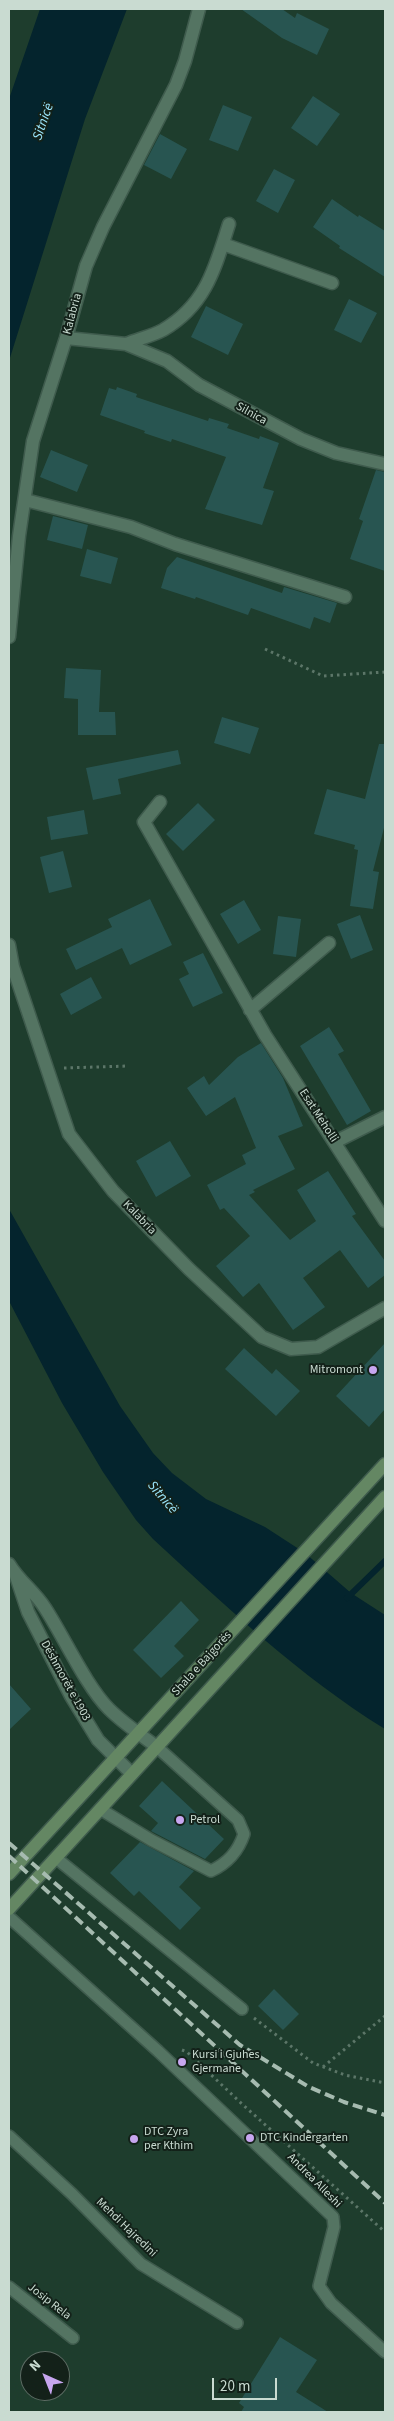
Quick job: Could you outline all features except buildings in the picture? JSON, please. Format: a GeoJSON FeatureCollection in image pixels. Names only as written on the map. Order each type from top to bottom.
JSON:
{"type":"FeatureCollection","features":[{"type":"Feature","properties":{"kind":"main road","name":"Shala e Bajgorës"},"geometry":{"type":"LineString","coordinates":[[9,1874],[385,1464]]}},
{"type":"Feature","properties":{"kind":"main road","name":"Shala e Bajgorës"},"geometry":{"type":"LineString","coordinates":[[9,1909],[385,1497]]}},
{"type":"Feature","properties":{"kind":"street","name":"Kalabria"},"geometry":{"type":"LineString","coordinates":[[9,637],[33,441],[92,248],[176,85],[185,61],[199,9]]}},
{"type":"Feature","properties":{"kind":"street","name":"Silnica"},"geometry":{"type":"LineString","coordinates":[[126,344],[162,330],[187,313],[207,288],[229,224]]}},
{"type":"Feature","properties":{"kind":"street"},"geometry":{"type":"LineString","coordinates":[[223,244],[332,283]]}},
{"type":"Feature","properties":{"kind":"street","name":"Silnica"},"geometry":{"type":"LineString","coordinates":[[66,338],[126,344],[167,360],[199,385],[301,439],[336,453],[385,464]]}},
{"type":"Feature","properties":{"kind":"street"},"geometry":{"type":"LineString","coordinates":[[25,500],[131,527],[175,544],[345,597]]}},
{"type":"Feature","properties":{"kind":"street","name":"Esat Meholli"},"geometry":{"type":"LineString","coordinates":[[160,802],[144,822],[250,1010],[385,1221]]}},
{"type":"Feature","properties":{"kind":"street"},"geometry":{"type":"LineString","coordinates":[[250,1010],[329,944]]}},
{"type":"Feature","properties":{"kind":"street","name":"Kalabria"},"geometry":{"type":"LineString","coordinates":[[9,945],[13,967],[69,1134],[113,1191],[189,1269],[262,1337],[290,1349],[318,1347],[385,1308]]}},
{"type":"Feature","properties":{"kind":"street"},"geometry":{"type":"LineString","coordinates":[[335,1142],[385,1116]]}},
{"type":"Feature","properties":{"kind":"street","name":"Dëshmorët e 1903"},"geometry":{"type":"LineString","coordinates":[[9,1564],[16,1576],[28,1612],[71,1696],[98,1740],[132,1774]]}},
{"type":"Feature","properties":{"kind":"street","name":"Dëshmorët e 1903"},"geometry":{"type":"LineString","coordinates":[[16,1576],[31,1590],[44,1607],[96,1693],[108,1708],[157,1747]]}},
{"type":"Feature","properties":{"kind":"lane"},"geometry":{"type":"LineString","coordinates":[[100,1809],[191,1862],[211,1871],[224,1864],[239,1848],[244,1834],[238,1820],[157,1747]]}},
{"type":"Feature","properties":{"kind":"lane"},"geometry":{"type":"LineString","coordinates":[[56,1858],[242,2009]]}},
{"type":"Feature","properties":{"kind":"lane","name":"Andrea Alleshi"},"geometry":{"type":"LineString","coordinates":[[9,1917],[158,2051],[333,2217],[334,2227],[319,2286],[332,2303],[385,2352]]}},
{"type":"Feature","properties":{"kind":"lane","name":"Mehdi Hajredini"},"geometry":{"type":"LineString","coordinates":[[9,2136],[72,2194],[141,2264],[237,2323]]}},
{"type":"Feature","properties":{"kind":"lane","name":"Josip Rela"},"geometry":{"type":"LineString","coordinates":[[9,2287],[73,2338]]}},
{"type":"Feature","properties":{"kind":"path"},"geometry":{"type":"LineString","coordinates":[[265,649],[323,676],[385,672]]}},
{"type":"Feature","properties":{"kind":"path"},"geometry":{"type":"LineString","coordinates":[[46,1068],[128,1066]]}},
{"type":"Feature","properties":{"kind":"path"},"geometry":{"type":"LineString","coordinates":[[242,2009],[303,2057],[345,2075],[385,2083]]}},
{"type":"Feature","properties":{"kind":"path"},"geometry":{"type":"LineString","coordinates":[[323,2067],[385,2016]]}},
{"type":"Feature","properties":{"kind":"path","name":"Andrea Alleshi"},"geometry":{"type":"LineString","coordinates":[[158,2051],[172,2047],[187,2052],[385,2232]]}},
{"type":"Feature","properties":{"kind":"water","name":"Sitnicë"},"geometry":{"type":"Polygon","coordinates":[[[40,9],[127,9],[85,119],[9,361],[9,99],[40,9]]]}},
{"type":"Feature","properties":{"kind":"water","name":"Sitnicë"},"geometry":{"type":"Polygon","coordinates":[[[9,1209],[120,1406],[153,1453],[172,1473],[206,1499],[265,1527],[305,1553],[351,1593],[385,1615],[385,1729],[323,1687],[264,1640],[153,1539],[136,1520],[103,1472],[62,1403],[9,1301],[9,1209]]]}},
{"type":"Feature","properties":{"kind":"waterway"},"geometry":{"type":"LineString","coordinates":[[347,1598],[385,1561]]}},
{"type":"Feature","properties":{"kind":"railway"},"geometry":{"type":"LineString","coordinates":[[9,1843],[240,2045],[309,2087],[344,2102],[385,2115]]}},
{"type":"Feature","properties":{"kind":"railway"},"geometry":{"type":"LineString","coordinates":[[9,1856],[385,2203]]}},
{"type":"Feature","properties":{"kind":"place","name":"Mitromont"},"geometry":{"type":"Point","coordinates":[373,1370]}},
{"type":"Feature","properties":{"kind":"place","name":"Petrol"},"geometry":{"type":"Point","coordinates":[180,1820]}},
{"type":"Feature","properties":{"kind":"place","name":"Kursi i Gjuhes Gjermane"},"geometry":{"type":"Point","coordinates":[182,2062]}},
{"type":"Feature","properties":{"kind":"place","name":"DTC Kindergarten"},"geometry":{"type":"Point","coordinates":[250,2138]}},
{"type":"Feature","properties":{"kind":"place","name":"DTC Zyra per Kthim"},"geometry":{"type":"Point","coordinates":[134,2139]}}]}
